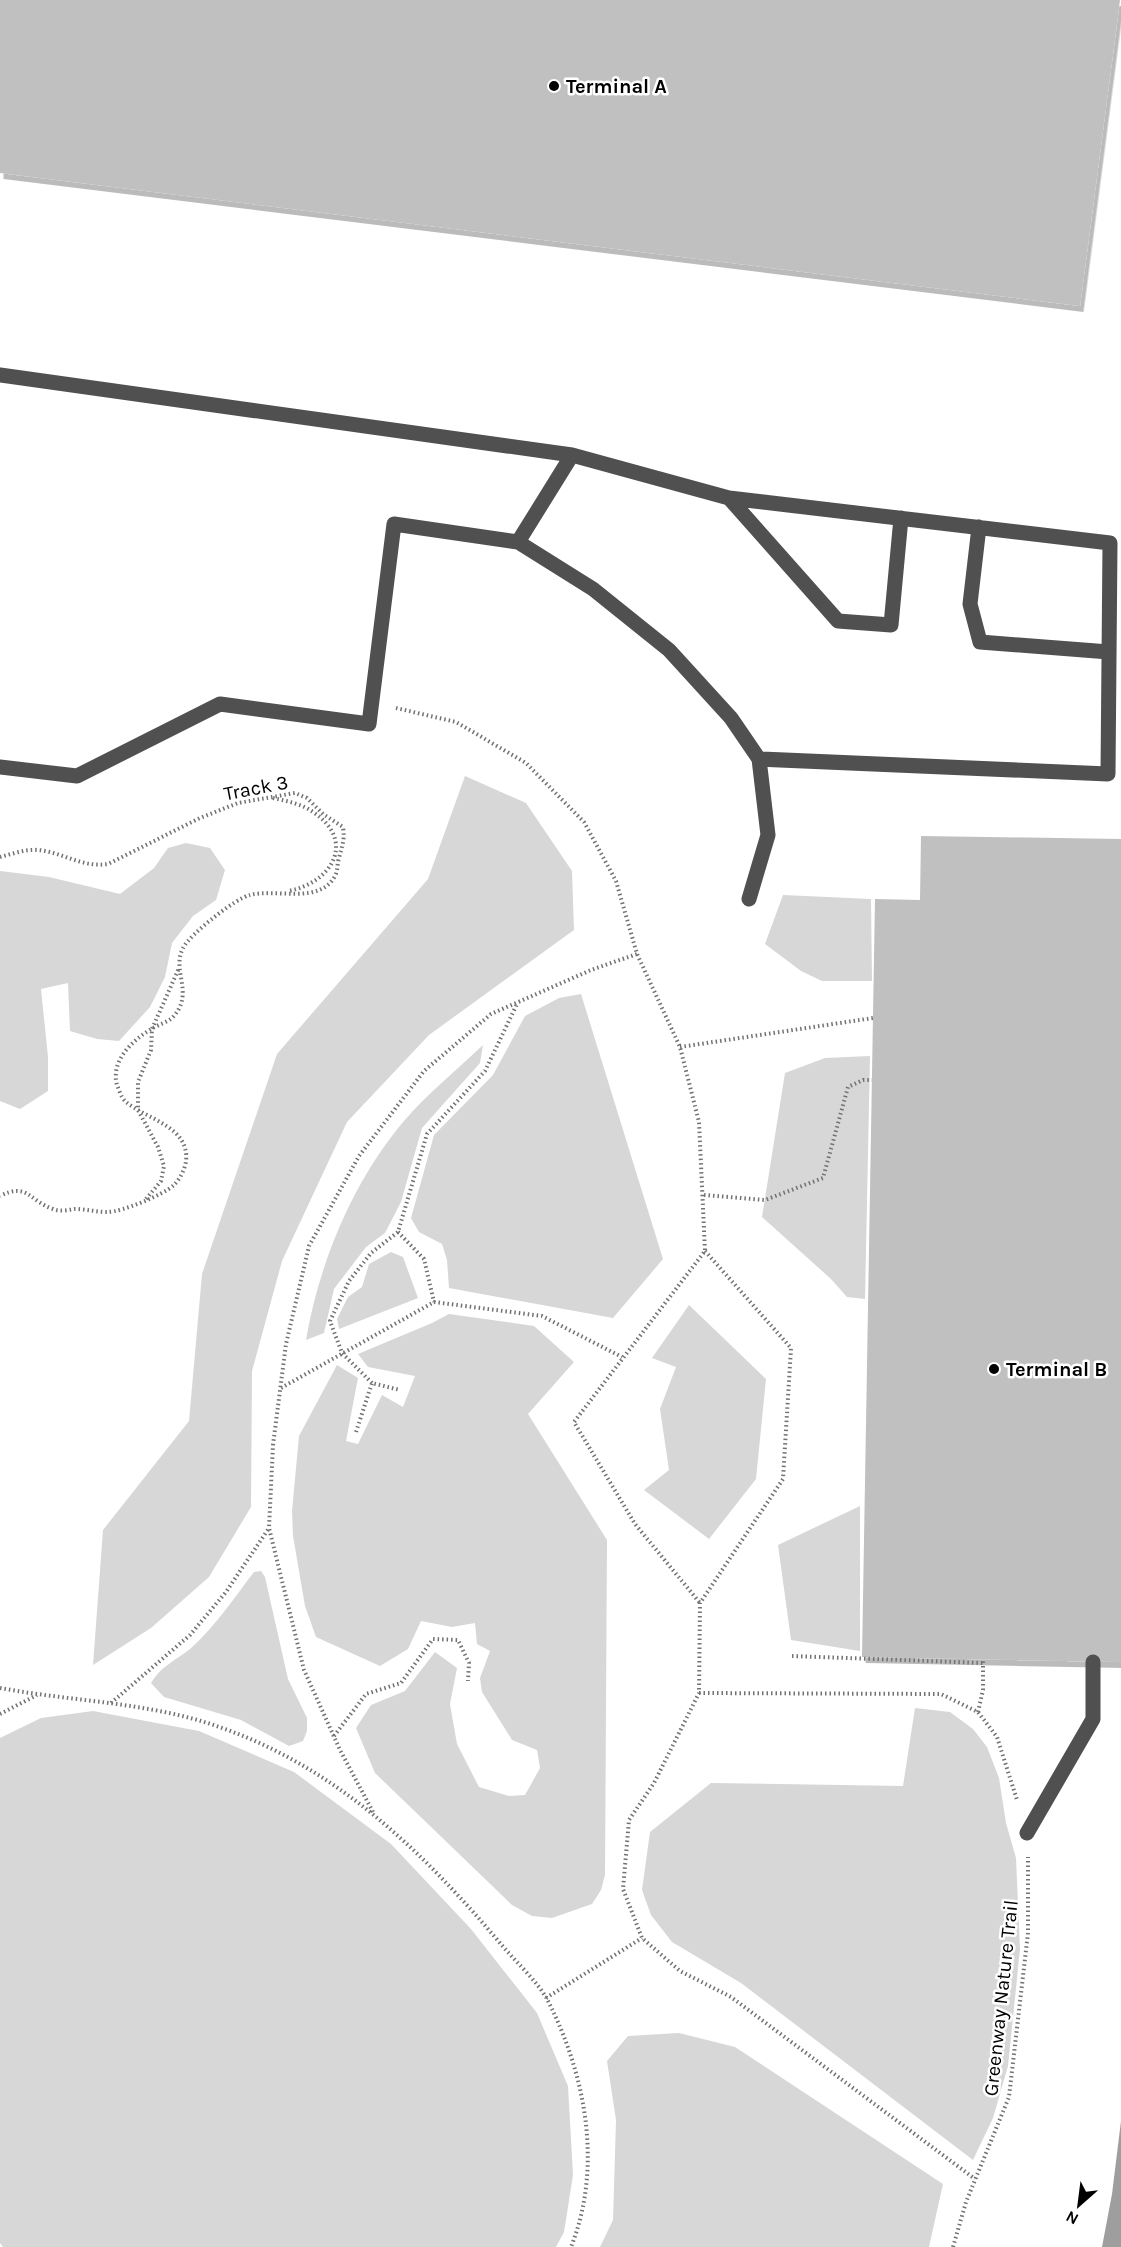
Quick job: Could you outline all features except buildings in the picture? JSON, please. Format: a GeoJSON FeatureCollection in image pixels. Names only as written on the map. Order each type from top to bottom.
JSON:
{"type":"FeatureCollection","features":[{"type":"Feature","properties":{"kind":"lane"},"geometry":{"type":"LineString","coordinates":[[0,375],[572,455],[729,498],[1110,543],[1108,774],[759,759]]}},
{"type":"Feature","properties":{"kind":"lane"},"geometry":{"type":"LineString","coordinates":[[518,542],[572,455]]}},
{"type":"Feature","properties":{"kind":"lane"},"geometry":{"type":"LineString","coordinates":[[729,498],[838,621],[891,625],[901,518]]}},
{"type":"Feature","properties":{"kind":"lane"},"geometry":{"type":"LineString","coordinates":[[0,767],[77,776],[220,704],[369,724],[394,524],[518,542],[593,589],[669,650],[731,718],[759,759],[768,835],[749,899]]}},
{"type":"Feature","properties":{"kind":"lane"},"geometry":{"type":"LineString","coordinates":[[979,527],[970,604],[980,642],[1109,652]]}},
{"type":"Feature","properties":{"kind":"lane"},"geometry":{"type":"LineString","coordinates":[[1028,1833],[1093,1719],[1093,1662]]}},
{"type":"Feature","properties":{"kind":"path"},"geometry":{"type":"LineString","coordinates":[[372,702],[456,722],[525,763],[584,822],[616,881],[637,954],[680,1047],[699,1122],[705,1251],[574,1422],[635,1524],[700,1603]]}},
{"type":"Feature","properties":{"kind":"path","name":"Track 3"},"geometry":{"type":"LineString","coordinates":[[0,857],[35,850],[95,866],[108,864],[238,803],[295,793],[307,798],[322,814],[343,827],[345,837],[336,874],[318,891],[250,895],[229,906],[194,934],[183,948],[179,968],[184,989],[181,1005],[171,1018],[135,1041],[123,1054],[116,1068],[116,1083],[123,1099],[170,1128],[183,1142],[187,1156],[185,1166],[175,1183],[164,1192],[109,1212],[53,1209],[27,1192],[15,1190],[0,1196]]}},
{"type":"Feature","properties":{"kind":"path"},"geometry":{"type":"LineString","coordinates":[[269,798],[294,803],[316,813],[329,828],[335,842],[334,860],[324,874],[307,886],[278,893]]}},
{"type":"Feature","properties":{"kind":"path"},"geometry":{"type":"LineString","coordinates":[[373,1812],[304,1671],[269,1528],[273,1445],[286,1344],[309,1246],[359,1156],[424,1071],[491,1014],[591,970],[637,954]]}},
{"type":"Feature","properties":{"kind":"path"},"geometry":{"type":"LineString","coordinates":[[145,1200],[161,1181],[164,1166],[154,1138],[138,1110],[138,1082],[151,1050],[152,1029],[179,968]]}},
{"type":"Feature","properties":{"kind":"path"},"geometry":{"type":"LineString","coordinates":[[400,1390],[372,1383],[342,1353],[330,1321],[349,1281],[371,1253],[398,1232],[427,1134],[485,1071],[518,1003]]}},
{"type":"Feature","properties":{"kind":"path"},"geometry":{"type":"LineString","coordinates":[[680,1047],[873,1018]]}},
{"type":"Feature","properties":{"kind":"path"},"geometry":{"type":"LineString","coordinates":[[704,1195],[765,1200],[823,1178],[848,1087],[863,1080],[872,1080]]}},
{"type":"Feature","properties":{"kind":"path"},"geometry":{"type":"LineString","coordinates":[[398,1232],[424,1259],[434,1302]]}},
{"type":"Feature","properties":{"kind":"path"},"geometry":{"type":"LineString","coordinates":[[705,1251],[791,1348],[783,1479],[700,1603],[699,1693],[654,1783],[629,1820],[623,1889],[642,1938],[680,1971],[731,1997],[975,2179]]}},
{"type":"Feature","properties":{"kind":"path"},"geometry":{"type":"LineString","coordinates":[[280,1388],[434,1302],[542,1316],[622,1357]]}},
{"type":"Feature","properties":{"kind":"path"},"geometry":{"type":"LineString","coordinates":[[356,1432],[372,1383]]}},
{"type":"Feature","properties":{"kind":"path"},"geometry":{"type":"LineString","coordinates":[[110,1703],[190,1635],[226,1592],[269,1528]]}},
{"type":"Feature","properties":{"kind":"path"},"geometry":{"type":"LineString","coordinates":[[334,1736],[366,1694],[401,1683],[433,1640],[458,1640],[469,1663],[468,1681]]}},
{"type":"Feature","properties":{"kind":"path"},"geometry":{"type":"LineString","coordinates":[[792,1656],[983,1661],[983,1690],[978,1712]]}},
{"type":"Feature","properties":{"kind":"path"},"geometry":{"type":"LineString","coordinates":[[0,1688],[37,1695],[154,1709],[196,1719],[235,1732],[332,1783],[373,1812],[450,1885],[546,1998],[575,2067],[586,2123],[588,2184],[578,2229],[571,2247]]}},
{"type":"Feature","properties":{"kind":"path","name":"Greenway Nature Trail"},"geometry":{"type":"LineString","coordinates":[[699,1693],[941,1694],[978,1712],[997,1737],[1028,1833],[1028,1933],[1009,2097],[975,2179],[952,2247]]}},
{"type":"Feature","properties":{"kind":"path"},"geometry":{"type":"LineString","coordinates":[[0,1714],[37,1695]]}},
{"type":"Feature","properties":{"kind":"path"},"geometry":{"type":"LineString","coordinates":[[546,1998],[642,1938]]}},
{"type":"Feature","properties":{"kind":"shaded area"},"geometry":{"type":"Polygon","coordinates":[[[465,776],[526,803],[572,871],[574,930],[429,1035],[347,1122],[282,1261],[252,1371],[251,1507],[209,1577],[151,1628],[93,1665],[103,1530],[189,1421],[202,1274],[277,1054],[428,879],[465,776]]]}},
{"type":"Feature","properties":{"kind":"shaded area"},"geometry":{"type":"Polygon","coordinates":[[[186,843],[210,848],[225,870],[216,900],[193,916],[172,943],[165,977],[150,1007],[119,1041],[97,1039],[70,1031],[68,983],[41,989],[48,1057],[48,1091],[20,1109],[0,1101],[0,871],[49,877],[120,894],[154,868],[168,848],[186,843]]]}},
{"type":"Feature","properties":{"kind":"shaded area"},"geometry":{"type":"Polygon","coordinates":[[[783,895],[871,899],[872,981],[822,981],[801,971],[765,944],[783,895]]]}},
{"type":"Feature","properties":{"kind":"shaded area"},"geometry":{"type":"Polygon","coordinates":[[[581,994],[663,1259],[613,1318],[449,1288],[447,1260],[442,1244],[419,1232],[411,1218],[434,1135],[493,1075],[525,1016],[559,998],[581,994]]]}},
{"type":"Feature","properties":{"kind":"shaded area"},"geometry":{"type":"Polygon","coordinates":[[[483,1045],[480,1063],[422,1128],[401,1202],[385,1233],[366,1247],[334,1289],[324,1333],[306,1340],[329,1253],[354,1196],[369,1170],[386,1144],[413,1111],[483,1045]]]}},
{"type":"Feature","properties":{"kind":"shaded area"},"geometry":{"type":"Polygon","coordinates":[[[870,1056],[865,1299],[847,1297],[831,1279],[762,1217],[785,1073],[825,1058],[870,1056]]]}},
{"type":"Feature","properties":{"kind":"shaded area"},"geometry":{"type":"Polygon","coordinates":[[[391,1252],[403,1257],[418,1298],[339,1329],[337,1319],[348,1297],[362,1287],[369,1264],[391,1252]]]}},
{"type":"Feature","properties":{"kind":"shaded area"},"geometry":{"type":"Polygon","coordinates":[[[689,1305],[766,1379],[756,1479],[709,1539],[644,1490],[669,1470],[660,1409],[676,1367],[652,1358],[689,1305]]]}},
{"type":"Feature","properties":{"kind":"shaded area"},"geometry":{"type":"Polygon","coordinates":[[[449,1314],[534,1326],[574,1362],[528,1414],[607,1540],[605,1875],[601,1890],[592,1904],[552,1918],[532,1916],[512,1905],[375,1773],[356,1728],[371,1705],[405,1691],[435,1652],[457,1668],[450,1704],[457,1744],[479,1787],[509,1796],[525,1795],[540,1768],[537,1750],[512,1740],[482,1692],[480,1678],[490,1651],[477,1644],[475,1623],[452,1627],[421,1621],[408,1649],[380,1666],[316,1637],[305,1606],[293,1536],[292,1511],[299,1436],[337,1365],[358,1378],[346,1441],[358,1444],[382,1395],[403,1407],[415,1376],[368,1367],[358,1354],[449,1314]]]}},
{"type":"Feature","properties":{"kind":"shaded area"},"geometry":{"type":"Polygon","coordinates":[[[860,1506],[860,1651],[791,1640],[778,1545],[860,1506]]]}},
{"type":"Feature","properties":{"kind":"shaded area"},"geometry":{"type":"Polygon","coordinates":[[[261,1571],[265,1577],[288,1679],[307,1718],[307,1731],[303,1741],[289,1746],[241,1720],[164,1697],[151,1683],[164,1668],[190,1649],[208,1631],[254,1572],[261,1571]]]}},
{"type":"Feature","properties":{"kind":"shaded area"},"geometry":{"type":"Polygon","coordinates":[[[915,1708],[950,1712],[973,1729],[987,1747],[999,1778],[1006,1823],[1016,1858],[1020,1949],[1008,2066],[993,2118],[973,2160],[741,1983],[672,1942],[651,1915],[642,1890],[650,1832],[711,1783],[903,1786],[915,1708]]]}},
{"type":"Feature","properties":{"kind":"shaded area"},"geometry":{"type":"Polygon","coordinates":[[[93,1711],[199,1731],[294,1772],[391,1844],[471,1929],[537,2013],[568,2086],[573,2175],[564,2232],[556,2247],[3,2247],[0,2243],[0,1738],[41,1718],[93,1711]]]}},
{"type":"Feature","properties":{"kind":"shaded area"},"geometry":{"type":"Polygon","coordinates":[[[679,2033],[735,2047],[943,2184],[929,2247],[600,2247],[613,2220],[616,2120],[607,2061],[628,2036],[679,2033]]]}},
{"type":"Feature","properties":{"kind":"shaded area"},"geometry":{"type":"Polygon","coordinates":[[[1121,2121],[1121,2247],[1102,2247],[1112,2194],[1121,2121]]]}},
{"type":"Feature","properties":{"kind":"place","name":"Terminal A"},"geometry":{"type":"Point","coordinates":[554,86]}},
{"type":"Feature","properties":{"kind":"place","name":"Terminal B"},"geometry":{"type":"Point","coordinates":[994,1369]}}]}
